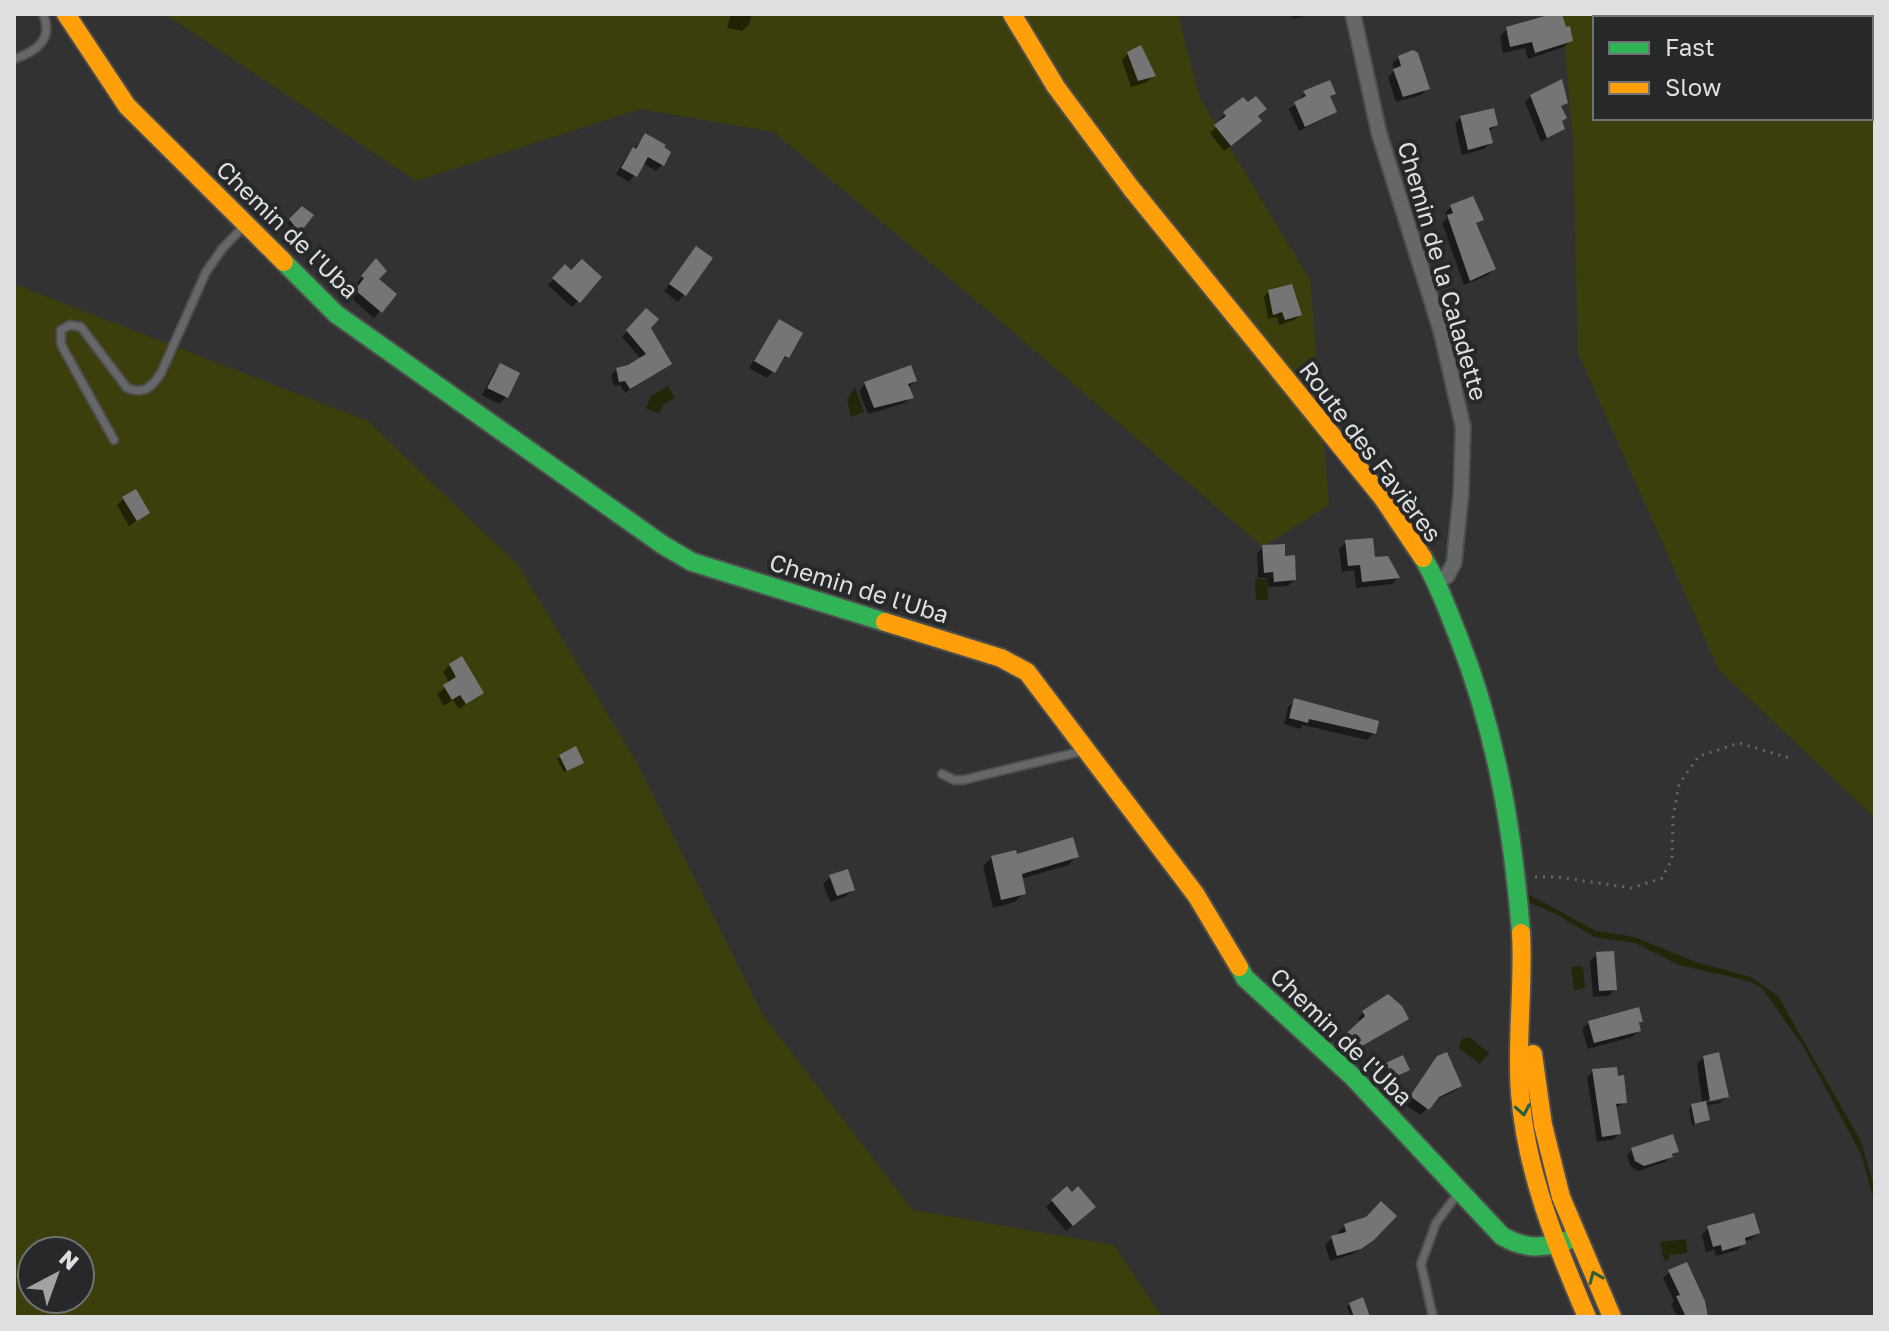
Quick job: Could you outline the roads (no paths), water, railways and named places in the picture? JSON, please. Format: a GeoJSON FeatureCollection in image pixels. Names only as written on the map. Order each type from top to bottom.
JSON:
{"type":"FeatureCollection","features":[{"type":"Feature","properties":{"kind":"street","name":"Chemin de l'Uba"},"geometry":{"type":"LineString","coordinates":[[66,14],[127,106],[336,314],[674,552],[692,562],[1016,665],[1032,678],[1087,748],[1196,895],[1245,978],[1353,1077],[1511,1242],[1530,1249],[1556,1245],[1577,1237]]}},
{"type":"Feature","properties":{"kind":"street","name":"Route des Favières"},"geometry":{"type":"LineString","coordinates":[[1012,14],[1025,41],[1091,136],[1153,218],[1361,471],[1409,536],[1436,582],[1470,666],[1501,772],[1516,877],[1523,976],[1520,1094],[1541,1198],[1556,1245],[1587,1317]]}},
{"type":"Feature","properties":{"kind":"street","name":"Chemin de la Caladette"},"geometry":{"type":"LineString","coordinates":[[1353,14],[1379,133],[1441,331],[1463,427],[1454,563],[1447,576],[1436,582]]}},
{"type":"Feature","properties":{"kind":"street"},"geometry":{"type":"LineString","coordinates":[[1523,976],[1547,1148],[1561,1197],[1612,1317]]}},
{"type":"Feature","properties":{"kind":"lane"},"geometry":{"type":"LineString","coordinates":[[14,59],[34,51],[41,43],[47,31],[43,14]]}},
{"type":"Feature","properties":{"kind":"lane"},"geometry":{"type":"LineString","coordinates":[[114,440],[64,350],[61,330],[70,325],[81,327],[127,388],[139,391],[150,388],[168,358],[187,309],[206,272],[245,224]]}},
{"type":"Feature","properties":{"kind":"lane"},"geometry":{"type":"LineString","coordinates":[[942,774],[954,780],[963,780],[1073,755],[1087,748]]}},
{"type":"Feature","properties":{"kind":"lane"},"geometry":{"type":"LineString","coordinates":[[1433,1317],[1422,1277],[1422,1257],[1436,1223],[1460,1190]]}}]}
